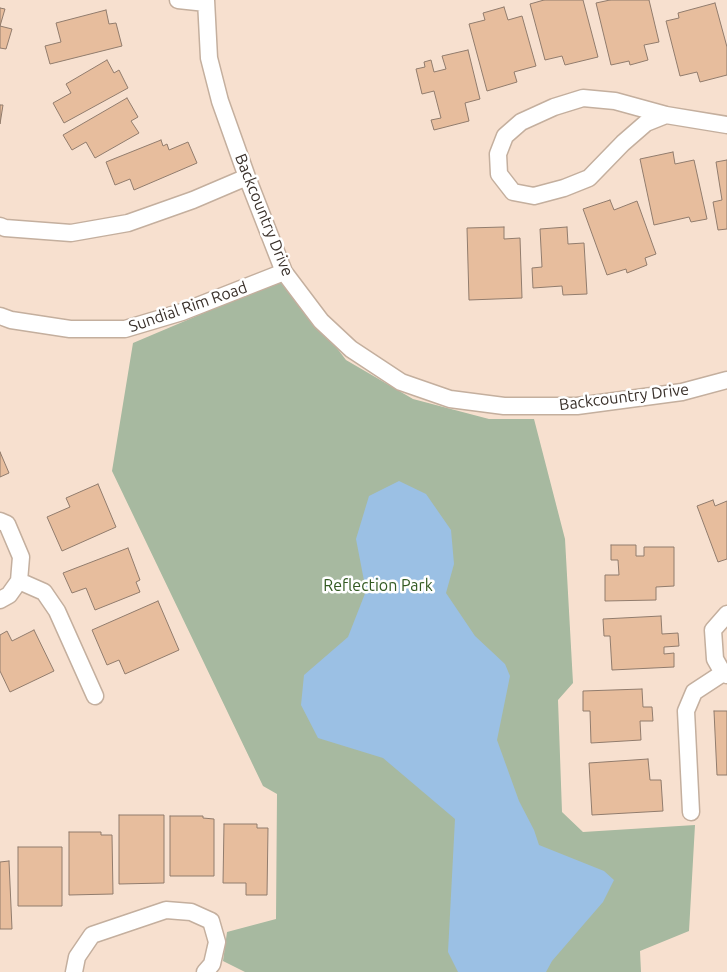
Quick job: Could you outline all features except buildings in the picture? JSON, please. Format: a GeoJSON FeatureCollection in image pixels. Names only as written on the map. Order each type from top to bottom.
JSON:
{"type":"FeatureCollection","features":[{"type":"Feature","properties":{"kind":"street"},"geometry":{"type":"LineString","coordinates":[[178,0],[206,1]]}},
{"type":"Feature","properties":{"kind":"street","name":"Backcountry Drive"},"geometry":{"type":"LineString","coordinates":[[206,1],[209,58],[220,101],[284,272],[321,321],[351,349],[401,382],[450,399],[504,406],[577,406],[682,392],[727,380]]}},
{"type":"Feature","properties":{"kind":"street"},"geometry":{"type":"LineString","coordinates":[[666,115],[646,123],[622,143],[589,178],[564,188],[534,196],[513,192],[499,174],[498,154],[505,136],[521,122],[554,107],[583,98],[615,101],[666,115],[727,125]]}},
{"type":"Feature","properties":{"kind":"street"},"geometry":{"type":"LineString","coordinates":[[0,226],[5,228],[72,233],[128,223],[193,200],[247,177]]}},
{"type":"Feature","properties":{"kind":"street","name":"Sundial Rim Road"},"geometry":{"type":"LineString","coordinates":[[0,316],[11,320],[70,329],[126,329],[182,312],[284,272]]}},
{"type":"Feature","properties":{"kind":"street"},"geometry":{"type":"LineString","coordinates":[[0,521],[7,524],[21,557],[19,581],[9,595],[0,600]]}},
{"type":"Feature","properties":{"kind":"street"},"geometry":{"type":"LineString","coordinates":[[19,581],[44,592],[57,611],[96,696]]}},
{"type":"Feature","properties":{"kind":"street"},"geometry":{"type":"LineString","coordinates":[[691,812],[686,711],[694,692],[725,674],[715,659],[713,630],[727,614]]}},
{"type":"Feature","properties":{"kind":"street"},"geometry":{"type":"LineString","coordinates":[[74,972],[77,957],[92,935],[166,910],[191,912],[211,922],[218,942],[212,964],[205,972]]}},
{"type":"Feature","properties":{"kind":"green space","name":"Reflection Park"},"geometry":{"type":"Polygon","coordinates":[[[284,279],[346,360],[413,399],[489,419],[534,419],[565,539],[573,683],[558,700],[562,812],[583,832],[695,825],[689,931],[640,951],[641,972],[245,972],[223,961],[227,932],[276,919],[277,794],[263,786],[112,471],[133,343],[284,279]]]}},
{"type":"Feature","properties":{"kind":"water"},"geometry":{"type":"Polygon","coordinates":[[[399,481],[426,494],[451,530],[454,564],[446,593],[475,636],[505,664],[510,676],[497,740],[519,801],[534,830],[539,845],[604,871],[614,880],[603,902],[552,961],[546,972],[458,972],[448,952],[455,819],[383,758],[318,738],[301,705],[304,675],[348,637],[366,591],[356,539],[369,496],[399,481]]]}}]}
